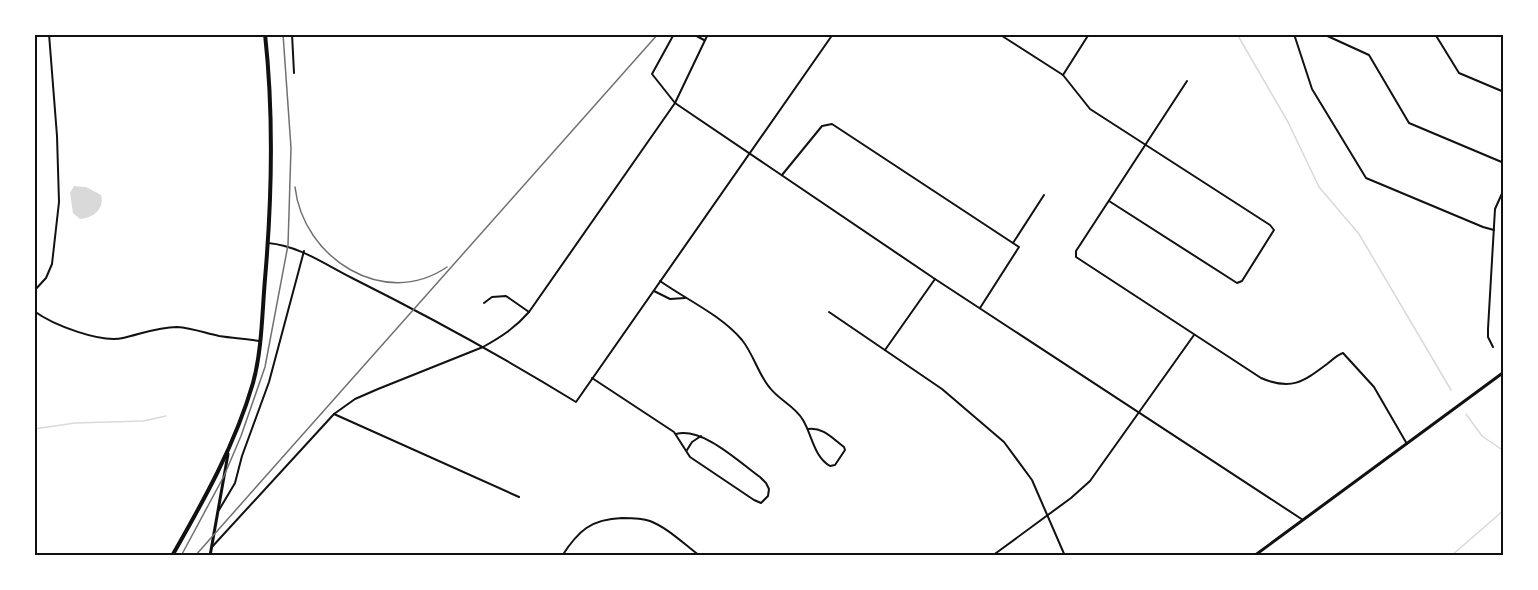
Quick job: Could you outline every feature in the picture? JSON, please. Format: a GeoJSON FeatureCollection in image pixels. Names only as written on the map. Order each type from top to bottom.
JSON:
{"type":"FeatureCollection","features":[{"type":"Feature","properties":{"kind":"main road"},"geometry":{"type":"LineString","coordinates":[[172,555],[214,481],[228,451],[253,382],[260,341],[273,163],[266,34]]}},
{"type":"Feature","properties":{"kind":"main road"},"geometry":{"type":"LineString","coordinates":[[1254,555],[1503,372]]}},
{"type":"Feature","properties":{"kind":"main road"},"geometry":{"type":"LineString","coordinates":[[210,555],[228,451]]}},
{"type":"Feature","properties":{"kind":"street"},"geometry":{"type":"LineString","coordinates":[[34,291],[46,278],[51,264],[59,202],[49,34]]}},
{"type":"Feature","properties":{"kind":"street"},"geometry":{"type":"LineString","coordinates":[[292,34],[294,73]]}},
{"type":"Feature","properties":{"kind":"street"},"geometry":{"type":"LineString","coordinates":[[674,34],[652,74],[675,103],[935,279],[1303,520]]}},
{"type":"Feature","properties":{"kind":"street"},"geometry":{"type":"LineString","coordinates":[[693,34],[704,41]]}},
{"type":"Feature","properties":{"kind":"street"},"geometry":{"type":"LineString","coordinates":[[211,548],[334,414],[355,399],[483,347],[503,337],[515,327],[529,312],[675,103],[708,34]]}},
{"type":"Feature","properties":{"kind":"street"},"geometry":{"type":"LineString","coordinates":[[268,243],[288,245],[304,251],[483,347],[576,402],[833,34]]}},
{"type":"Feature","properties":{"kind":"street"},"geometry":{"type":"LineString","coordinates":[[999,34],[1063,75],[1090,109],[1270,225],[1274,230],[1272,237],[1242,281],[1237,283],[1109,201]]}},
{"type":"Feature","properties":{"kind":"street"},"geometry":{"type":"LineString","coordinates":[[1007,39],[1010,34]]}},
{"type":"Feature","properties":{"kind":"street"},"geometry":{"type":"LineString","coordinates":[[1063,75],[1089,34]]}},
{"type":"Feature","properties":{"kind":"street"},"geometry":{"type":"LineString","coordinates":[[1294,34],[1312,89],[1361,174],[1494,230]]}},
{"type":"Feature","properties":{"kind":"street"},"geometry":{"type":"LineString","coordinates":[[1323,34],[1369,55],[1409,123],[1503,163]]}},
{"type":"Feature","properties":{"kind":"street"},"geometry":{"type":"LineString","coordinates":[[1435,34],[1459,73],[1503,92]]}},
{"type":"Feature","properties":{"kind":"street"},"geometry":{"type":"LineString","coordinates":[[1187,81],[1076,251],[1076,257],[1261,378],[1273,383],[1294,384],[1308,378],[1343,353],[1374,387],[1407,444]]}},
{"type":"Feature","properties":{"kind":"street"},"geometry":{"type":"LineString","coordinates":[[782,175],[822,126],[832,124],[1019,247],[980,308]]}},
{"type":"Feature","properties":{"kind":"street"},"geometry":{"type":"LineString","coordinates":[[1493,347],[1488,337],[1488,329],[1495,208],[1503,189]]}},
{"type":"Feature","properties":{"kind":"street"},"geometry":{"type":"LineString","coordinates":[[1013,243],[1044,195]]}},
{"type":"Feature","properties":{"kind":"street"},"geometry":{"type":"LineString","coordinates":[[219,510],[235,483],[268,382],[304,251]]}},
{"type":"Feature","properties":{"kind":"street"},"geometry":{"type":"LineString","coordinates":[[885,350],[935,279]]}},
{"type":"Feature","properties":{"kind":"street"},"geometry":{"type":"LineString","coordinates":[[660,281],[724,324],[741,339],[749,350],[764,382],[802,417],[817,453],[824,462],[830,466],[835,465],[845,450],[844,447],[823,430],[808,429]]}},
{"type":"Feature","properties":{"kind":"street"},"geometry":{"type":"LineString","coordinates":[[653,291],[670,299],[685,298]]}},
{"type":"Feature","properties":{"kind":"street"},"geometry":{"type":"LineString","coordinates":[[484,303],[492,297],[506,296],[529,312]]}},
{"type":"Feature","properties":{"kind":"street"},"geometry":{"type":"LineString","coordinates":[[34,311],[82,332],[106,338],[120,338],[163,327],[180,327],[260,341]]}},
{"type":"Feature","properties":{"kind":"street"},"geometry":{"type":"LineString","coordinates":[[829,312],[942,389],[1004,441],[1032,480],[1065,555]]}},
{"type":"Feature","properties":{"kind":"street"},"geometry":{"type":"LineString","coordinates":[[992,555],[1090,481],[1194,335]]}},
{"type":"Feature","properties":{"kind":"street"},"geometry":{"type":"LineString","coordinates":[[592,378],[676,434],[690,456],[754,500],[761,503],[764,501],[769,492],[766,483],[701,436],[688,432],[676,434]]}},
{"type":"Feature","properties":{"kind":"street"},"geometry":{"type":"LineString","coordinates":[[334,414],[519,497]]}},
{"type":"Feature","properties":{"kind":"street"},"geometry":{"type":"LineString","coordinates":[[687,452],[692,442],[701,436]]}},
{"type":"Feature","properties":{"kind":"street"},"geometry":{"type":"LineString","coordinates":[[562,555],[573,538],[582,530],[610,518],[648,520],[665,529],[700,555]]}},
{"type":"Feature","properties":{"kind":"street"},"geometry":{"type":"LineString","coordinates":[[690,555],[693,551]]}},
{"type":"Feature","properties":{"kind":"shaded area"},"geometry":{"type":"Polygon","coordinates":[[[74,186],[86,187],[101,195],[101,205],[97,212],[80,219],[73,213],[70,193],[74,186]]]}},
{"type":"Feature","properties":{"kind":"waterway"},"geometry":{"type":"LineString","coordinates":[[1237,34],[1288,122],[1319,187],[1359,234],[1451,390]]}},
{"type":"Feature","properties":{"kind":"waterway"},"geometry":{"type":"LineString","coordinates":[[1466,414],[1482,436],[1504,451]]}},
{"type":"Feature","properties":{"kind":"waterway"},"geometry":{"type":"LineString","coordinates":[[34,429],[75,423],[143,421],[166,416]]}},
{"type":"Feature","properties":{"kind":"waterway"},"geometry":{"type":"LineString","coordinates":[[1451,556],[1504,510]]}},
{"type":"Feature","properties":{"kind":"railway"},"geometry":{"type":"LineString","coordinates":[[181,556],[224,476],[241,436],[265,367],[288,245],[291,148],[283,34]]}},
{"type":"Feature","properties":{"kind":"railway"},"geometry":{"type":"LineString","coordinates":[[195,556],[658,34]]}},
{"type":"Feature","properties":{"kind":"railway"},"geometry":{"type":"LineString","coordinates":[[295,187],[301,213],[313,236],[330,255],[350,270],[373,279],[398,283],[423,279],[447,267]]}}]}
